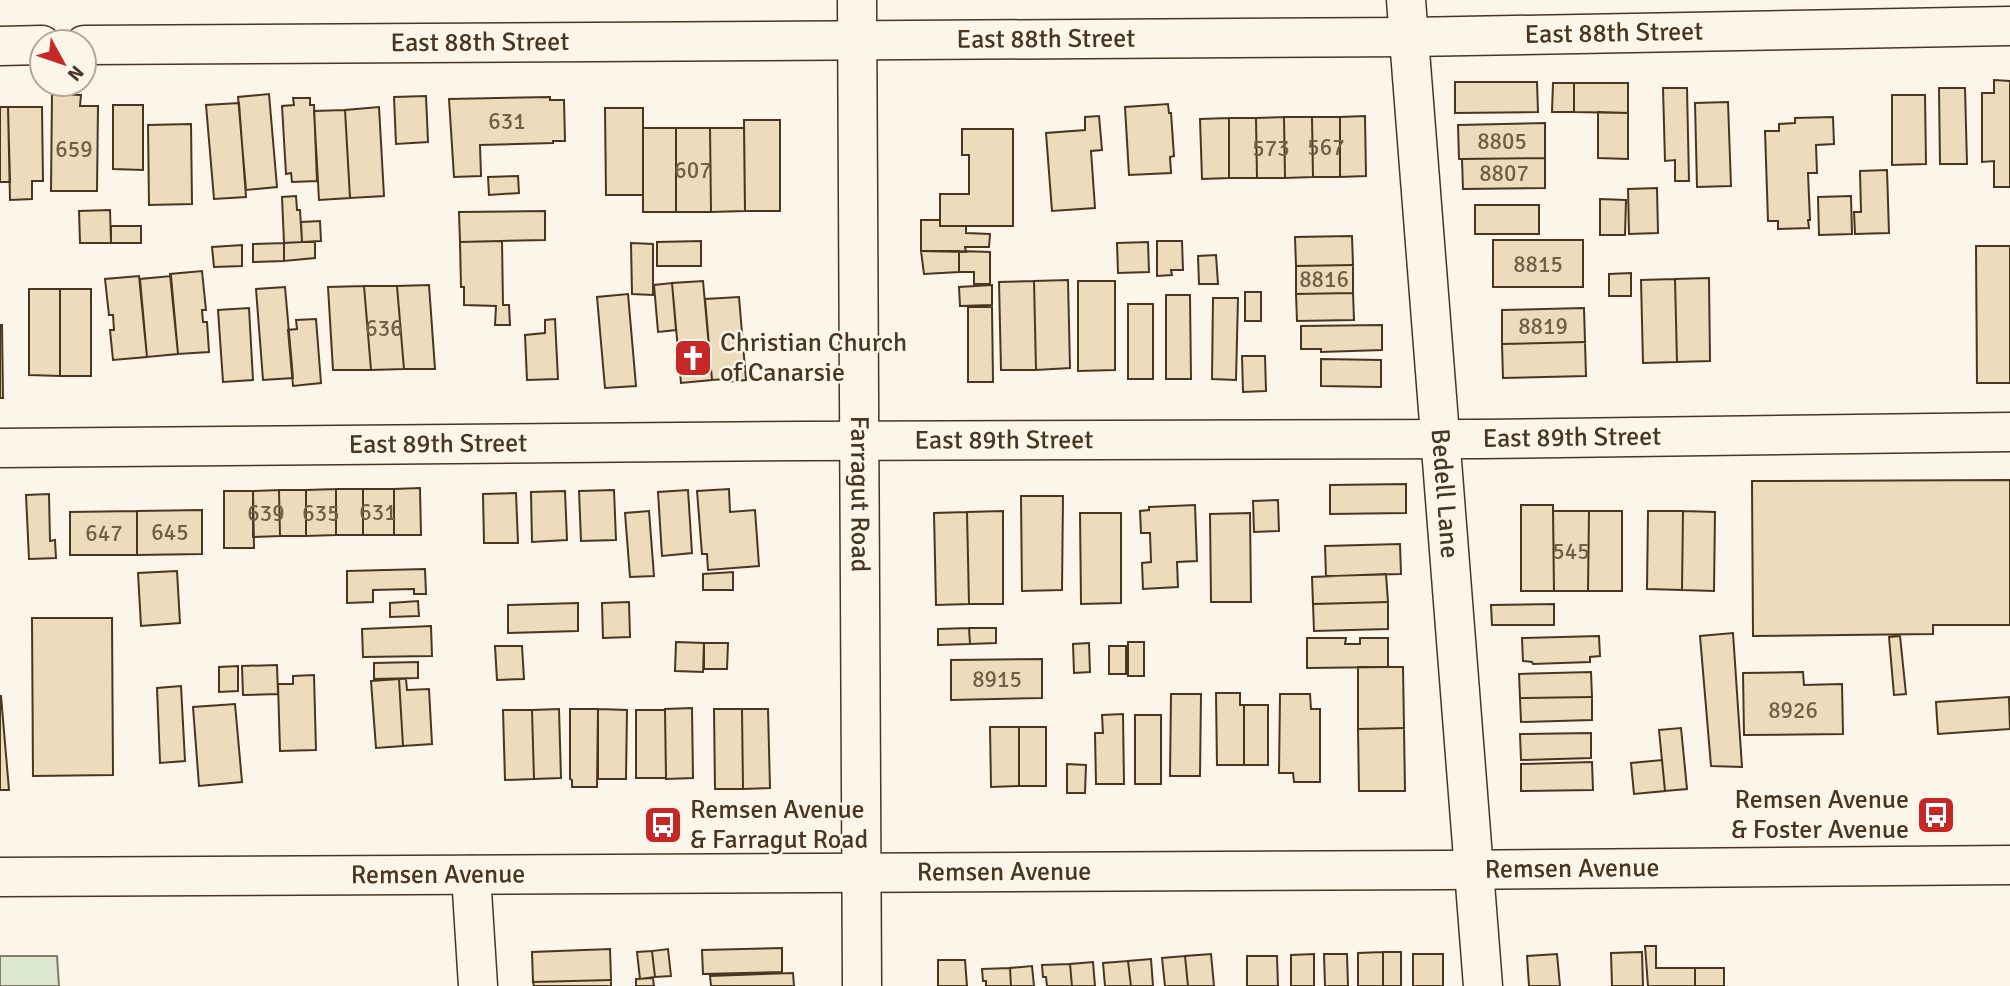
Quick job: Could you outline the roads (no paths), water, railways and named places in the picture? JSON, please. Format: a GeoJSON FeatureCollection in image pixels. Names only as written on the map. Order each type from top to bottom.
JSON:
{"type":"FeatureCollection","features":[{"type":"Feature","properties":{"kind":"street","name":"Farragut Road"},"geometry":{"type":"LineString","coordinates":[[857,0],[862,986]]}},
{"type":"Feature","properties":{"kind":"street","name":"Bedell Lane"},"geometry":{"type":"LineString","coordinates":[[1406,0],[1483,986]]}},
{"type":"Feature","properties":{"kind":"street","name":"East 88th Street"},"geometry":{"type":"LineString","coordinates":[[98,45],[1410,37],[2010,26]]}},
{"type":"Feature","properties":{"kind":"street"},"geometry":{"type":"LineString","coordinates":[[0,46],[28,45]]}},
{"type":"Feature","properties":{"kind":"street","name":"East 89th Street"},"geometry":{"type":"LineString","coordinates":[[0,448],[1440,439],[2010,432]]}},
{"type":"Feature","properties":{"kind":"street","name":"Remsen Avenue"},"geometry":{"type":"LineString","coordinates":[[0,877],[1474,870],[2010,864]]}},
{"type":"Feature","properties":{"kind":"street"},"geometry":{"type":"LineString","coordinates":[[471,875],[478,986]]}},
{"type":"Feature","properties":{"kind":"place","name":"Christian Church of Canarsie"},"geometry":{"type":"Point","coordinates":[693,358]}},
{"type":"Feature","properties":{"kind":"place","name":"Remsen Avenue & Foster Avenue"},"geometry":{"type":"Point","coordinates":[1936,815]}},
{"type":"Feature","properties":{"kind":"place","name":"Remsen Avenue & Farragut Road"},"geometry":{"type":"Point","coordinates":[663,825]}}]}
